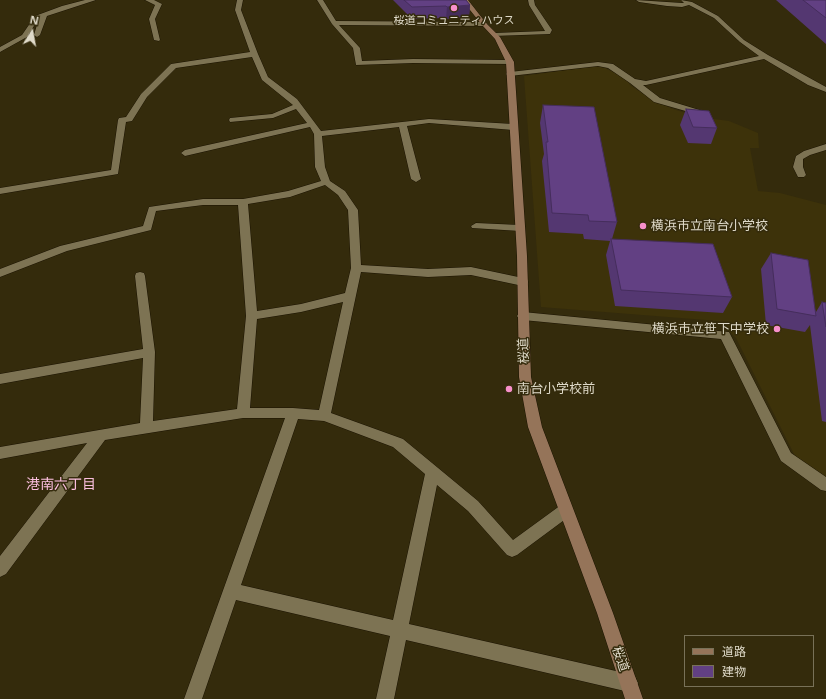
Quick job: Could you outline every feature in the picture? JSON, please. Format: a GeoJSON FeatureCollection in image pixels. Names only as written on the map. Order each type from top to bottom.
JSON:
{"type":"FeatureCollection","features":[{"type":"Feature","properties":{"kind":"street"},"geometry":{"type":"LineString","coordinates":[[0,50],[25,36],[37,17],[45,13],[90,0]]}},
{"type":"Feature","properties":{"kind":"street"},"geometry":{"type":"LineString","coordinates":[[148,0],[159,4],[152,19],[157,40]]}},
{"type":"Feature","properties":{"kind":"street"},"geometry":{"type":"LineString","coordinates":[[240,0],[238,10],[254,54],[265,78],[294,100],[312,124],[318,134],[320,167],[326,182],[342,193],[353,210],[356,268],[324,416]]}},
{"type":"Feature","properties":{"kind":"street"},"geometry":{"type":"LineString","coordinates":[[320,0],[334,23],[356,48],[359,63],[413,61],[510,62]]}},
{"type":"Feature","properties":{"kind":"street"},"geometry":{"type":"LineString","coordinates":[[495,35],[548,33],[549,30],[532,5],[532,0]]}},
{"type":"Feature","properties":{"kind":"street"},"geometry":{"type":"LineString","coordinates":[[639,0],[682,5],[687,1],[716,17],[742,41],[765,56],[826,90]]}},
{"type":"Feature","properties":{"kind":"street","name":"桜道"},"geometry":{"type":"LineString","coordinates":[[466,1],[484,24],[495,35],[510,62],[523,282],[525,377],[535,427],[605,613],[634,699]]}},
{"type":"Feature","properties":{"kind":"street"},"geometry":{"type":"LineString","coordinates":[[37,35],[45,13]]}},
{"type":"Feature","properties":{"kind":"street"},"geometry":{"type":"LineString","coordinates":[[334,23],[484,24]]}},
{"type":"Feature","properties":{"kind":"street"},"geometry":{"type":"LineString","coordinates":[[0,191],[115,172],[122,120],[129,119],[144,96],[174,66],[254,54]]}},
{"type":"Feature","properties":{"kind":"street"},"geometry":{"type":"LineString","coordinates":[[633,81],[646,82],[765,56]]}},
{"type":"Feature","properties":{"kind":"street"},"geometry":{"type":"LineString","coordinates":[[510,74],[598,64],[610,66],[633,81],[657,100],[706,115]]}},
{"type":"Feature","properties":{"kind":"street"},"geometry":{"type":"LineString","coordinates":[[233,120],[273,116],[298,106]]}},
{"type":"Feature","properties":{"kind":"street"},"geometry":{"type":"LineString","coordinates":[[318,134],[429,121],[513,126]]}},
{"type":"Feature","properties":{"kind":"street"},"geometry":{"type":"LineString","coordinates":[[185,153],[312,124]]}},
{"type":"Feature","properties":{"kind":"street"},"geometry":{"type":"LineString","coordinates":[[402,124],[416,179]]}},
{"type":"Feature","properties":{"kind":"street"},"geometry":{"type":"LineString","coordinates":[[801,175],[798,167],[799,158],[807,153],[826,147]]}},
{"type":"Feature","properties":{"kind":"street"},"geometry":{"type":"LineString","coordinates":[[0,273],[64,248],[147,228],[152,208],[203,202],[243,202],[290,194],[326,182]]}},
{"type":"Feature","properties":{"kind":"street"},"geometry":{"type":"LineString","coordinates":[[243,202],[252,316],[243,413]]}},
{"type":"Feature","properties":{"kind":"street"},"geometry":{"type":"LineString","coordinates":[[476,226],[520,228]]}},
{"type":"Feature","properties":{"kind":"street"},"geometry":{"type":"LineString","coordinates":[[356,268],[428,273],[471,271],[523,282]]}},
{"type":"Feature","properties":{"kind":"street"},"geometry":{"type":"LineString","coordinates":[[140,276],[149,352],[146,428]]}},
{"type":"Feature","properties":{"kind":"street"},"geometry":{"type":"LineString","coordinates":[[252,316],[300,308],[351,296]]}},
{"type":"Feature","properties":{"kind":"street"},"geometry":{"type":"LineString","coordinates":[[523,316],[725,335],[786,457],[826,485]]}},
{"type":"Feature","properties":{"kind":"street"},"geometry":{"type":"LineString","coordinates":[[0,379],[149,352]]}},
{"type":"Feature","properties":{"kind":"street"},"geometry":{"type":"LineString","coordinates":[[0,453],[101,435],[243,413],[293,413],[324,416],[398,443],[473,506],[512,550],[566,510]]}},
{"type":"Feature","properties":{"kind":"street"},"geometry":{"type":"LineString","coordinates":[[194,699],[293,413]]}},
{"type":"Feature","properties":{"kind":"street"},"geometry":{"type":"LineString","coordinates":[[0,569],[101,435]]}},
{"type":"Feature","properties":{"kind":"street"},"geometry":{"type":"LineString","coordinates":[[385,699],[433,471]]}},
{"type":"Feature","properties":{"kind":"street"},"geometry":{"type":"LineString","coordinates":[[231,591],[628,683]]}},
{"type":"Feature","properties":{"kind":"shaded area","name":"横浜市立南台小学校"},"geometry":{"type":"Polygon","coordinates":[[[596,66],[605,68],[627,79],[630,85],[654,101],[673,109],[699,117],[729,121],[758,133],[759,148],[750,148],[758,191],[780,193],[826,205],[826,478],[795,456],[736,338],[719,321],[541,307],[524,76],[596,66]]]}},
{"type":"Feature","properties":{"kind":"building"},"geometry":{"type":"Polygon","coordinates":[[[404,0],[466,0],[470,5],[447,7],[412,7],[404,0]]]}},
{"type":"Feature","properties":{"kind":"building"},"geometry":{"type":"Polygon","coordinates":[[[803,0],[826,0],[826,18],[803,0]]]}},
{"type":"Feature","properties":{"kind":"building"},"geometry":{"type":"Polygon","coordinates":[[[543,105],[594,107],[617,222],[589,221],[588,215],[552,213],[546,142],[548,142],[543,105]]]}},
{"type":"Feature","properties":{"kind":"building"},"geometry":{"type":"Polygon","coordinates":[[[686,109],[709,111],[717,128],[693,127],[686,109]]]}},
{"type":"Feature","properties":{"kind":"building"},"geometry":{"type":"Polygon","coordinates":[[[611,239],[713,244],[732,297],[621,290],[611,239]]]}},
{"type":"Feature","properties":{"kind":"building"},"geometry":{"type":"Polygon","coordinates":[[[771,253],[808,260],[816,316],[777,309],[771,253]]]}},
{"type":"Feature","properties":{"kind":"building"},"geometry":{"type":"Polygon","coordinates":[[[822,302],[826,303],[826,327],[822,302]]]}},
{"type":"Feature","properties":{"kind":"place","name":"桜道コミュニティハウス"},"geometry":{"type":"Point","coordinates":[454,8]}},
{"type":"Feature","properties":{"kind":"place","name":"横浜市立南台小学校"},"geometry":{"type":"Point","coordinates":[643,226]}},
{"type":"Feature","properties":{"kind":"place","name":"横浜市立笹下中学校"},"geometry":{"type":"Point","coordinates":[777,329]}},
{"type":"Feature","properties":{"kind":"place","name":"南台小学校前"},"geometry":{"type":"Point","coordinates":[509,389]}},
{"type":"Feature","properties":{"kind":"district","name":"港南六丁目"},"geometry":{"type":"Point","coordinates":[61,485]}}]}
